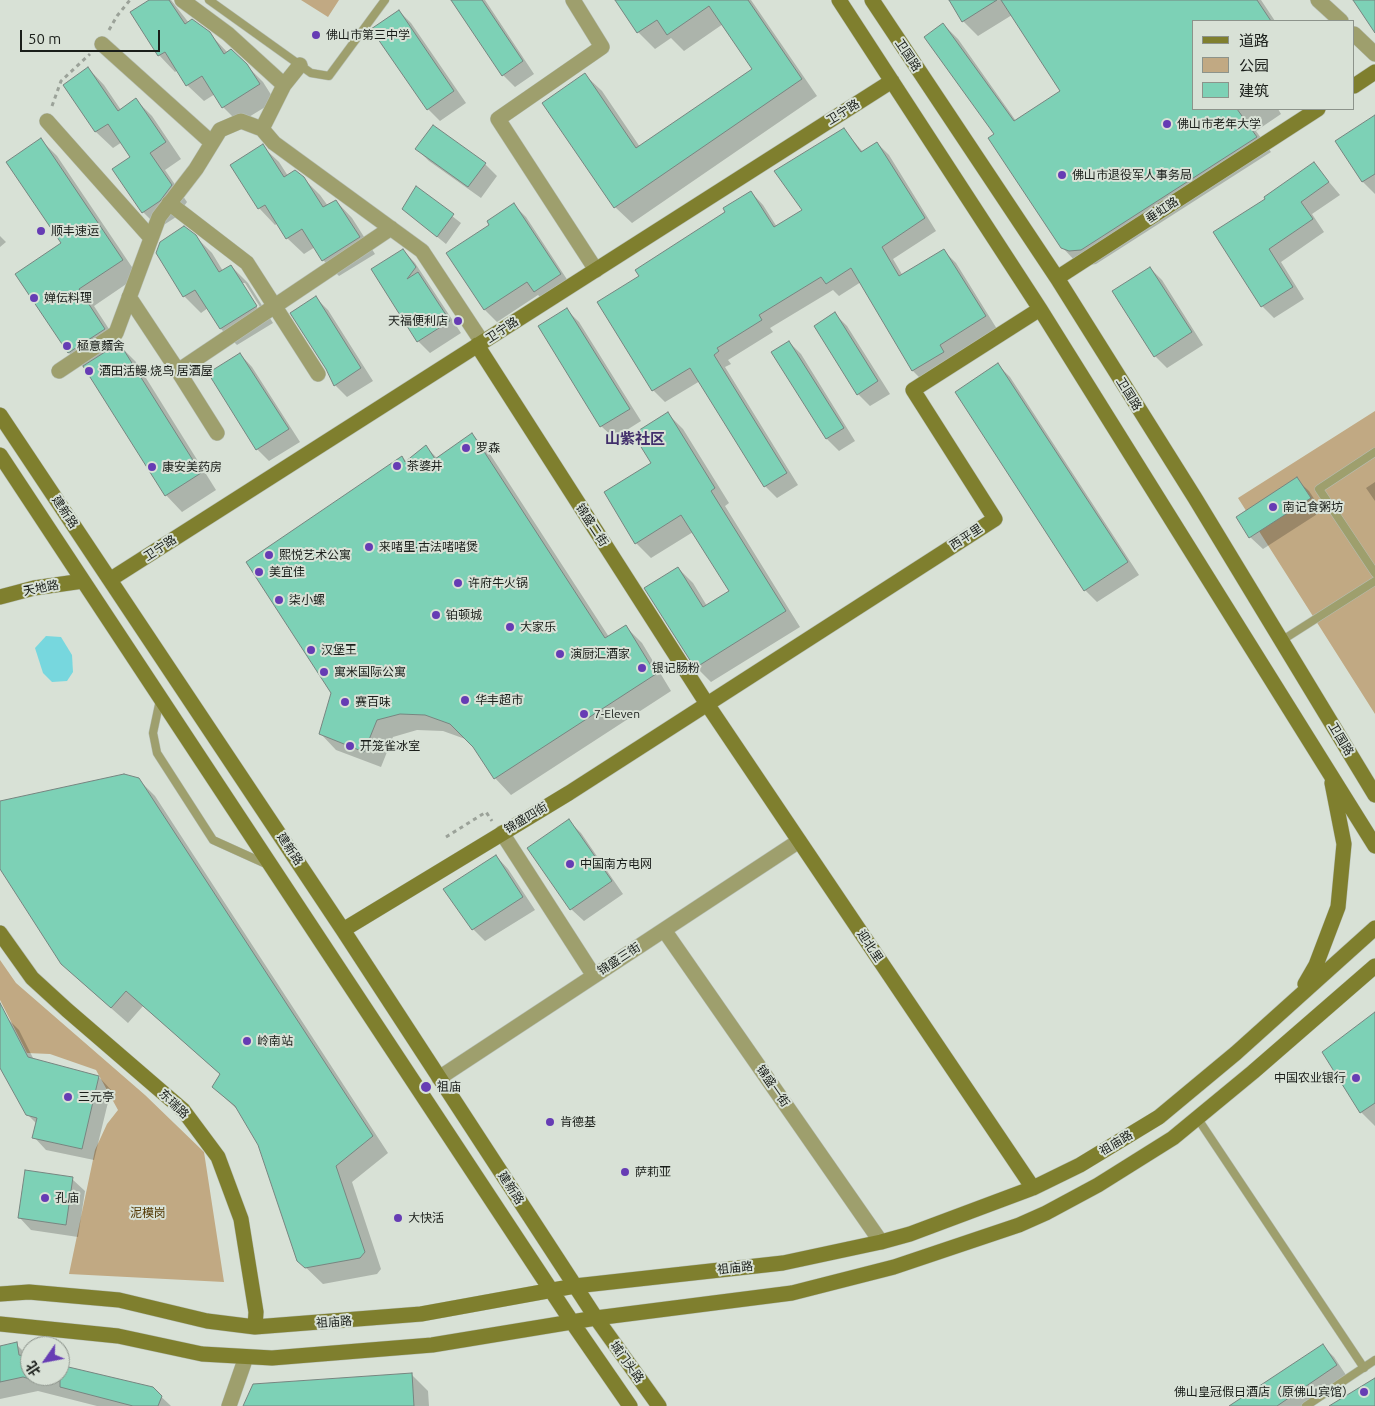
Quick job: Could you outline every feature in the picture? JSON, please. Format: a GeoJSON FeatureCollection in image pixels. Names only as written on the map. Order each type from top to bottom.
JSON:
{"type":"FeatureCollection","features":[{"type":"Feature","properties":{"kind":"main road"},"geometry":{"type":"LineString","coordinates":[[839,0],[1040,309],[1375,846]]}},
{"type":"Feature","properties":{"kind":"main road","name":"卫国路"},"geometry":{"type":"LineString","coordinates":[[872,0],[1057,278],[1195,498],[1375,795]]}},
{"type":"Feature","properties":{"kind":"main road"},"geometry":{"type":"LineString","coordinates":[[1355,85],[1375,72]]}},
{"type":"Feature","properties":{"kind":"main road","name":"卫宁路"},"geometry":{"type":"LineString","coordinates":[[111,579],[892,81]]}},
{"type":"Feature","properties":{"kind":"main road","name":"垂虹路"},"geometry":{"type":"LineString","coordinates":[[1057,278],[1316,110]]}},
{"type":"Feature","properties":{"kind":"main road","name":"西平里"},"geometry":{"type":"LineString","coordinates":[[707,704],[995,519],[913,390],[1040,309]]}},
{"type":"Feature","properties":{"kind":"main road","name":"锦盛二街"},"geometry":{"type":"LineString","coordinates":[[480,344],[707,704]]}},
{"type":"Feature","properties":{"kind":"main road","name":"建新路"},"geometry":{"type":"LineString","coordinates":[[0,415],[343,930],[596,1318]]}},
{"type":"Feature","properties":{"kind":"main road","name":"建新路"},"geometry":{"type":"LineString","coordinates":[[0,455],[572,1322]]}},
{"type":"Feature","properties":{"kind":"main road","name":"天地路"},"geometry":{"type":"LineString","coordinates":[[0,597],[34,588],[83,581]]}},
{"type":"Feature","properties":{"kind":"main road","name":"锦盛四街"},"geometry":{"type":"LineString","coordinates":[[343,930],[569,793],[707,704]]}},
{"type":"Feature","properties":{"kind":"main road","name":"迎北里"},"geometry":{"type":"LineString","coordinates":[[707,704],[1033,1188]]}},
{"type":"Feature","properties":{"kind":"main road"},"geometry":{"type":"LineString","coordinates":[[1354,760],[1375,782]]}},
{"type":"Feature","properties":{"kind":"main road"},"geometry":{"type":"LineString","coordinates":[[1296,998],[1316,965],[1338,907],[1344,844],[1330,774]]}},
{"type":"Feature","properties":{"kind":"main road","name":"祖庙路"},"geometry":{"type":"LineString","coordinates":[[0,1294],[29,1292],[118,1300],[207,1321],[255,1327],[421,1314],[575,1286],[783,1263],[881,1242],[910,1234],[1033,1188],[1080,1165],[1159,1118],[1236,1053],[1375,928]]}},
{"type":"Feature","properties":{"kind":"main road","name":"东瑞路"},"geometry":{"type":"LineString","coordinates":[[0,933],[32,978],[183,1110],[218,1157],[241,1219],[256,1312],[255,1327]]}},
{"type":"Feature","properties":{"kind":"main road","name":"祖庙路"},"geometry":{"type":"LineString","coordinates":[[572,1322],[792,1293],[925,1258],[1019,1225],[1046,1213],[1132,1164],[1173,1138],[1333,1004],[1375,966]]}},
{"type":"Feature","properties":{"kind":"main road"},"geometry":{"type":"LineString","coordinates":[[1333,1004],[1375,981]]}},
{"type":"Feature","properties":{"kind":"main road","name":"城门头路"},"geometry":{"type":"LineString","coordinates":[[596,1318],[659,1406]]}},
{"type":"Feature","properties":{"kind":"main road"},"geometry":{"type":"LineString","coordinates":[[0,1324],[118,1336],[202,1354],[272,1358],[432,1345],[572,1322]]}},
{"type":"Feature","properties":{"kind":"main road","name":"城门头路"},"geometry":{"type":"LineString","coordinates":[[572,1322],[630,1406]]}},
{"type":"Feature","properties":{"kind":"street"},"geometry":{"type":"LineString","coordinates":[[182,0],[228,34],[284,85]]}},
{"type":"Feature","properties":{"kind":"street"},"geometry":{"type":"LineString","coordinates":[[573,0],[602,47],[498,119],[596,270]]}},
{"type":"Feature","properties":{"kind":"street"},"geometry":{"type":"LineString","coordinates":[[1318,0],[1340,20]]}},
{"type":"Feature","properties":{"kind":"street"},"geometry":{"type":"LineString","coordinates":[[1355,35],[1375,54]]}},
{"type":"Feature","properties":{"kind":"street"},"geometry":{"type":"LineString","coordinates":[[102,44],[212,143]]}},
{"type":"Feature","properties":{"kind":"street"},"geometry":{"type":"LineString","coordinates":[[262,129],[284,85],[300,65]]}},
{"type":"Feature","properties":{"kind":"street"},"geometry":{"type":"LineString","coordinates":[[48,121],[151,238]]}},
{"type":"Feature","properties":{"kind":"street"},"geometry":{"type":"LineString","coordinates":[[59,371],[116,333],[159,217],[196,169],[220,130],[241,121],[262,129],[274,143],[422,251],[480,344]]}},
{"type":"Feature","properties":{"kind":"street"},"geometry":{"type":"LineString","coordinates":[[169,203],[246,264],[276,306],[318,374]]}},
{"type":"Feature","properties":{"kind":"street"},"geometry":{"type":"LineString","coordinates":[[178,371],[391,228]]}},
{"type":"Feature","properties":{"kind":"street"},"geometry":{"type":"LineString","coordinates":[[130,297],[217,433]]}},
{"type":"Feature","properties":{"kind":"street"},"geometry":{"type":"LineString","coordinates":[[502,833],[594,976]]}},
{"type":"Feature","properties":{"kind":"street","name":"锦盛三街"},"geometry":{"type":"LineString","coordinates":[[439,1078],[799,840]]}},
{"type":"Feature","properties":{"kind":"street","name":"锦盛一街"},"geometry":{"type":"LineString","coordinates":[[664,930],[881,1242]]}},
{"type":"Feature","properties":{"kind":"street"},"geometry":{"type":"LineString","coordinates":[[229,1406],[246,1356]]}},
{"type":"Feature","properties":{"kind":"lane"},"geometry":{"type":"LineString","coordinates":[[209,0],[311,73],[329,76],[385,0]]}},
{"type":"Feature","properties":{"kind":"lane"},"geometry":{"type":"LineString","coordinates":[[1375,452],[1319,489],[1375,573]]}},
{"type":"Feature","properties":{"kind":"lane"},"geometry":{"type":"LineString","coordinates":[[1281,641],[1375,582]]}},
{"type":"Feature","properties":{"kind":"lane"},"geometry":{"type":"LineString","coordinates":[[161,698],[153,733],[157,753],[213,840],[271,866]]}},
{"type":"Feature","properties":{"kind":"lane"},"geometry":{"type":"LineString","coordinates":[[1198,1118],[1364,1368]]}},
{"type":"Feature","properties":{"kind":"lane"},"geometry":{"type":"LineString","coordinates":[[1306,1406],[1375,1360]]}},
{"type":"Feature","properties":{"kind":"path"},"geometry":{"type":"LineString","coordinates":[[48,121],[61,81],[102,44],[117,16],[130,0]]}},
{"type":"Feature","properties":{"kind":"path"},"geometry":{"type":"LineString","coordinates":[[446,836],[486,812],[502,833]]}},
{"type":"Feature","properties":{"kind":"green space"},"geometry":{"type":"Polygon","coordinates":[[[301,0],[339,0],[328,17],[301,0]]]}},
{"type":"Feature","properties":{"kind":"green space"},"geometry":{"type":"Polygon","coordinates":[[[1375,411],[1375,714],[1238,498],[1375,411]]]}},
{"type":"Feature","properties":{"kind":"green space","name":"泥模岗"},"geometry":{"type":"Polygon","coordinates":[[[0,960],[16,983],[145,1095],[204,1152],[224,1282],[69,1274],[95,1150],[107,1124],[118,1110],[96,1070],[50,1054],[27,1053],[0,1000],[0,960]]]}},
{"type":"Feature","properties":{"kind":"water"},"geometry":{"type":"Polygon","coordinates":[[[46,636],[61,637],[72,655],[73,672],[67,681],[52,682],[43,673],[35,648],[46,636]]]}},
{"type":"Feature","properties":{"kind":"building"},"geometry":{"type":"Polygon","coordinates":[[[149,0],[169,0],[185,24],[192,19],[210,32],[224,54],[231,49],[247,64],[260,84],[222,108],[202,76],[186,86],[165,52],[158,56],[130,12],[149,0]]]}},
{"type":"Feature","properties":{"kind":"building"},"geometry":{"type":"Polygon","coordinates":[[[451,0],[482,0],[523,61],[502,76],[451,0]]]}},
{"type":"Feature","properties":{"kind":"building"},"geometry":{"type":"Polygon","coordinates":[[[615,0],[748,0],[802,79],[614,208],[542,103],[585,73],[636,148],[752,69],[709,6],[667,35],[657,20],[637,33],[615,0]]]}},
{"type":"Feature","properties":{"kind":"building"},"geometry":{"type":"Polygon","coordinates":[[[949,0],[997,0],[962,22],[949,0]]]}},
{"type":"Feature","properties":{"kind":"building"},"geometry":{"type":"Polygon","coordinates":[[[1001,0],[1257,0],[1270,20],[1192,20],[1192,110],[1238,110],[1257,137],[1081,250],[1069,251],[1061,248],[988,138],[994,134],[924,37],[943,23],[1014,121],[1060,91],[1001,0]]]}},
{"type":"Feature","properties":{"kind":"building"},"geometry":{"type":"Polygon","coordinates":[[[1353,0],[1375,0],[1375,33],[1353,0]]]}},
{"type":"Feature","properties":{"kind":"building"},"geometry":{"type":"Polygon","coordinates":[[[399,10],[454,91],[427,110],[371,29],[399,10]]]}},
{"type":"Feature","properties":{"kind":"building"},"geometry":{"type":"Polygon","coordinates":[[[88,67],[118,111],[136,98],[166,142],[150,153],[172,185],[160,201],[142,213],[112,169],[130,157],[108,124],[95,132],[63,85],[88,67]]]}},
{"type":"Feature","properties":{"kind":"building"},"geometry":{"type":"Polygon","coordinates":[[[1375,115],[1375,174],[1362,182],[1335,141],[1375,115]]]}},
{"type":"Feature","properties":{"kind":"building"},"geometry":{"type":"Polygon","coordinates":[[[433,125],[486,163],[468,187],[415,149],[433,125]]]}},
{"type":"Feature","properties":{"kind":"building"},"geometry":{"type":"Polygon","coordinates":[[[844,128],[861,152],[877,142],[925,218],[882,247],[899,276],[944,249],[986,316],[940,345],[944,352],[912,371],[851,268],[826,284],[821,277],[759,315],[762,320],[717,348],[719,351],[714,355],[787,473],[764,487],[690,368],[652,391],[597,302],[639,276],[635,270],[725,212],[723,208],[751,191],[774,227],[802,210],[774,171],[844,128]]]}},
{"type":"Feature","properties":{"kind":"building"},"geometry":{"type":"Polygon","coordinates":[[[41,138],[123,260],[79,289],[105,329],[68,353],[15,274],[61,243],[6,162],[41,138]]]}},
{"type":"Feature","properties":{"kind":"building"},"geometry":{"type":"Polygon","coordinates":[[[263,144],[284,177],[295,170],[304,177],[323,207],[336,200],[360,237],[322,261],[302,229],[286,239],[265,205],[258,209],[230,165],[263,144]]]}},
{"type":"Feature","properties":{"kind":"building"},"geometry":{"type":"Polygon","coordinates":[[[1314,162],[1329,182],[1301,202],[1313,219],[1269,249],[1293,287],[1261,307],[1213,232],[1265,199],[1264,197],[1314,162]]]}},
{"type":"Feature","properties":{"kind":"building"},"geometry":{"type":"Polygon","coordinates":[[[416,186],[454,214],[437,237],[402,209],[416,186]]]}},
{"type":"Feature","properties":{"kind":"building"},"geometry":{"type":"Polygon","coordinates":[[[514,203],[561,274],[534,292],[527,282],[484,310],[446,253],[489,225],[487,221],[514,203]]]}},
{"type":"Feature","properties":{"kind":"building"},"geometry":{"type":"Polygon","coordinates":[[[184,226],[196,235],[219,272],[231,265],[257,306],[220,329],[195,290],[183,297],[156,253],[160,242],[184,226]]]}},
{"type":"Feature","properties":{"kind":"building"},"geometry":{"type":"Polygon","coordinates":[[[403,249],[416,267],[407,279],[418,272],[450,321],[417,342],[371,269],[403,249]]]}},
{"type":"Feature","properties":{"kind":"building"},"geometry":{"type":"Polygon","coordinates":[[[1150,267],[1192,332],[1154,357],[1112,291],[1150,267]]]}},
{"type":"Feature","properties":{"kind":"building"},"geometry":{"type":"Polygon","coordinates":[[[316,296],[361,368],[334,386],[326,369],[290,313],[316,296]]]}},
{"type":"Feature","properties":{"kind":"building"},"geometry":{"type":"Polygon","coordinates":[[[567,308],[630,409],[600,427],[538,326],[567,308]]]}},
{"type":"Feature","properties":{"kind":"building"},"geometry":{"type":"Polygon","coordinates":[[[835,312],[878,381],[857,395],[814,326],[835,312]]]}},
{"type":"Feature","properties":{"kind":"building"},"geometry":{"type":"Polygon","coordinates":[[[789,341],[844,428],[826,439],[771,352],[789,341]]]}},
{"type":"Feature","properties":{"kind":"building"},"geometry":{"type":"Polygon","coordinates":[[[120,344],[201,473],[165,496],[83,366],[120,344]]]}},
{"type":"Feature","properties":{"kind":"building"},"geometry":{"type":"Polygon","coordinates":[[[240,353],[289,429],[256,450],[208,373],[240,353]]]}},
{"type":"Feature","properties":{"kind":"building"},"geometry":{"type":"Polygon","coordinates":[[[998,363],[1128,562],[1084,591],[955,392],[998,363]]]}},
{"type":"Feature","properties":{"kind":"building"},"geometry":{"type":"Polygon","coordinates":[[[668,412],[715,488],[711,491],[786,611],[695,668],[644,588],[678,567],[703,607],[729,591],[681,515],[635,544],[604,492],[651,463],[633,434],[668,412]]]}},
{"type":"Feature","properties":{"kind":"building","name":"铂顿城"},"geometry":{"type":"Polygon","coordinates":[[[472,433],[605,638],[626,625],[656,674],[494,779],[473,747],[450,724],[425,715],[400,714],[377,720],[364,752],[319,734],[331,693],[246,562],[402,456],[405,462],[426,445],[435,459],[472,433]]]}},
{"type":"Feature","properties":{"kind":"building","name":"南记食粥坊"},"geometry":{"type":"Polygon","coordinates":[[[1297,477],[1311,498],[1249,538],[1236,517],[1297,477]]]}},
{"type":"Feature","properties":{"kind":"building","name":"岭南站"},"geometry":{"type":"Polygon","coordinates":[[[124,774],[139,778],[373,1136],[336,1166],[365,1252],[360,1258],[305,1268],[297,1261],[258,1145],[235,1106],[212,1087],[220,1074],[126,991],[111,1008],[61,964],[0,869],[0,801],[124,774]]]}},
{"type":"Feature","properties":{"kind":"building","name":"中国南方电网"},"geometry":{"type":"Polygon","coordinates":[[[569,819],[612,881],[570,910],[527,848],[569,819]]]}},
{"type":"Feature","properties":{"kind":"building"},"geometry":{"type":"Polygon","coordinates":[[[496,855],[523,897],[472,930],[443,889],[496,855]]]}},
{"type":"Feature","properties":{"kind":"building"},"geometry":{"type":"Polygon","coordinates":[[[0,1003],[28,1057],[99,1076],[82,1149],[32,1138],[37,1118],[26,1115],[0,1068],[0,1003]]]}},
{"type":"Feature","properties":{"kind":"building","name":"中国农业银行"},"geometry":{"type":"Polygon","coordinates":[[[1375,1012],[1375,1103],[1360,1113],[1322,1052],[1375,1012]]]}},
{"type":"Feature","properties":{"kind":"building","name":"孔庙"},"geometry":{"type":"Polygon","coordinates":[[[25,1170],[73,1177],[66,1225],[18,1218],[25,1170]]]}},
{"type":"Feature","properties":{"kind":"building"},"geometry":{"type":"Polygon","coordinates":[[[17,1342],[20,1355],[20,1378],[0,1382],[0,1346],[17,1342]]]}},
{"type":"Feature","properties":{"kind":"building"},"geometry":{"type":"Polygon","coordinates":[[[1323,1344],[1337,1365],[1277,1406],[1229,1406],[1323,1344]]]}},
{"type":"Feature","properties":{"kind":"building"},"geometry":{"type":"Polygon","coordinates":[[[70,1367],[153,1387],[162,1396],[158,1406],[133,1406],[60,1387],[70,1386],[70,1367]]]}},
{"type":"Feature","properties":{"kind":"building"},"geometry":{"type":"Polygon","coordinates":[[[412,1373],[414,1406],[243,1406],[253,1384],[412,1373]]]}},
{"type":"Feature","properties":{"kind":"building","name":"佛山皇冠假日酒店（原佛山宾馆）"},"geometry":{"type":"Polygon","coordinates":[[[1375,1378],[1375,1406],[1329,1406],[1375,1378]]]}},
{"type":"Feature","properties":{"kind":"place","name":"佛山市第三中学"},"geometry":{"type":"Point","coordinates":[316,35]}},
{"type":"Feature","properties":{"kind":"place","name":"佛山市老年大学"},"geometry":{"type":"Point","coordinates":[1167,124]}},
{"type":"Feature","properties":{"kind":"place","name":"佛山市退役军人事务局"},"geometry":{"type":"Point","coordinates":[1062,175]}},
{"type":"Feature","properties":{"kind":"place","name":"顺丰速运"},"geometry":{"type":"Point","coordinates":[41,231]}},
{"type":"Feature","properties":{"kind":"place","name":"婵伝料理"},"geometry":{"type":"Point","coordinates":[34,298]}},
{"type":"Feature","properties":{"kind":"place","name":"天福便利店"},"geometry":{"type":"Point","coordinates":[458,321]}},
{"type":"Feature","properties":{"kind":"place","name":"極意麵舍"},"geometry":{"type":"Point","coordinates":[67,346]}},
{"type":"Feature","properties":{"kind":"place","name":"酒田活鳗·烧鸟 居酒屋"},"geometry":{"type":"Point","coordinates":[89,371]}},
{"type":"Feature","properties":{"kind":"place","name":"罗森"},"geometry":{"type":"Point","coordinates":[466,448]}},
{"type":"Feature","properties":{"kind":"place","name":"茶婆井"},"geometry":{"type":"Point","coordinates":[397,466]}},
{"type":"Feature","properties":{"kind":"place","name":"康安美药房"},"geometry":{"type":"Point","coordinates":[152,467]}},
{"type":"Feature","properties":{"kind":"place","name":"南记食粥坊"},"geometry":{"type":"Point","coordinates":[1273,507]}},
{"type":"Feature","properties":{"kind":"place","name":"来啫里·古法啫啫煲"},"geometry":{"type":"Point","coordinates":[369,547]}},
{"type":"Feature","properties":{"kind":"place","name":"熙悦艺术公寓"},"geometry":{"type":"Point","coordinates":[269,555]}},
{"type":"Feature","properties":{"kind":"place","name":"美宜佳"},"geometry":{"type":"Point","coordinates":[259,572]}},
{"type":"Feature","properties":{"kind":"place","name":"许府牛火锅"},"geometry":{"type":"Point","coordinates":[458,583]}},
{"type":"Feature","properties":{"kind":"place","name":"柒小螺"},"geometry":{"type":"Point","coordinates":[279,600]}},
{"type":"Feature","properties":{"kind":"place","name":"铂顿城"},"geometry":{"type":"Point","coordinates":[436,615]}},
{"type":"Feature","properties":{"kind":"place","name":"大家乐"},"geometry":{"type":"Point","coordinates":[510,627]}},
{"type":"Feature","properties":{"kind":"place","name":"汉堡王"},"geometry":{"type":"Point","coordinates":[311,650]}},
{"type":"Feature","properties":{"kind":"place","name":"演厨汇酒家"},"geometry":{"type":"Point","coordinates":[560,654]}},
{"type":"Feature","properties":{"kind":"place","name":"银记肠粉"},"geometry":{"type":"Point","coordinates":[642,668]}},
{"type":"Feature","properties":{"kind":"place","name":"寓米国际公寓"},"geometry":{"type":"Point","coordinates":[324,672]}},
{"type":"Feature","properties":{"kind":"place","name":"华丰超市"},"geometry":{"type":"Point","coordinates":[465,700]}},
{"type":"Feature","properties":{"kind":"place","name":"赛百味"},"geometry":{"type":"Point","coordinates":[345,702]}},
{"type":"Feature","properties":{"kind":"place","name":"7-Eleven"},"geometry":{"type":"Point","coordinates":[584,714]}},
{"type":"Feature","properties":{"kind":"place","name":"开笼雀冰室"},"geometry":{"type":"Point","coordinates":[350,746]}},
{"type":"Feature","properties":{"kind":"place","name":"中国南方电网"},"geometry":{"type":"Point","coordinates":[570,864]}},
{"type":"Feature","properties":{"kind":"place","name":"岭南站"},"geometry":{"type":"Point","coordinates":[247,1041]}},
{"type":"Feature","properties":{"kind":"place","name":"中国农业银行"},"geometry":{"type":"Point","coordinates":[1356,1078]}},
{"type":"Feature","properties":{"kind":"place","name":"祖庙"},"geometry":{"type":"Point","coordinates":[426,1087]}},
{"type":"Feature","properties":{"kind":"place","name":"三元亭"},"geometry":{"type":"Point","coordinates":[68,1097]}},
{"type":"Feature","properties":{"kind":"place","name":"肯德基"},"geometry":{"type":"Point","coordinates":[550,1122]}},
{"type":"Feature","properties":{"kind":"place","name":"萨莉亚"},"geometry":{"type":"Point","coordinates":[625,1172]}},
{"type":"Feature","properties":{"kind":"place","name":"孔庙"},"geometry":{"type":"Point","coordinates":[45,1198]}},
{"type":"Feature","properties":{"kind":"place","name":"大快活"},"geometry":{"type":"Point","coordinates":[398,1218]}},
{"type":"Feature","properties":{"kind":"place","name":"佛山皇冠假日酒店（原佛山宾馆）"},"geometry":{"type":"Point","coordinates":[1364,1392]}},
{"type":"Feature","properties":{"kind":"district","name":"山紫社区"},"geometry":{"type":"Point","coordinates":[635,439]}}]}
